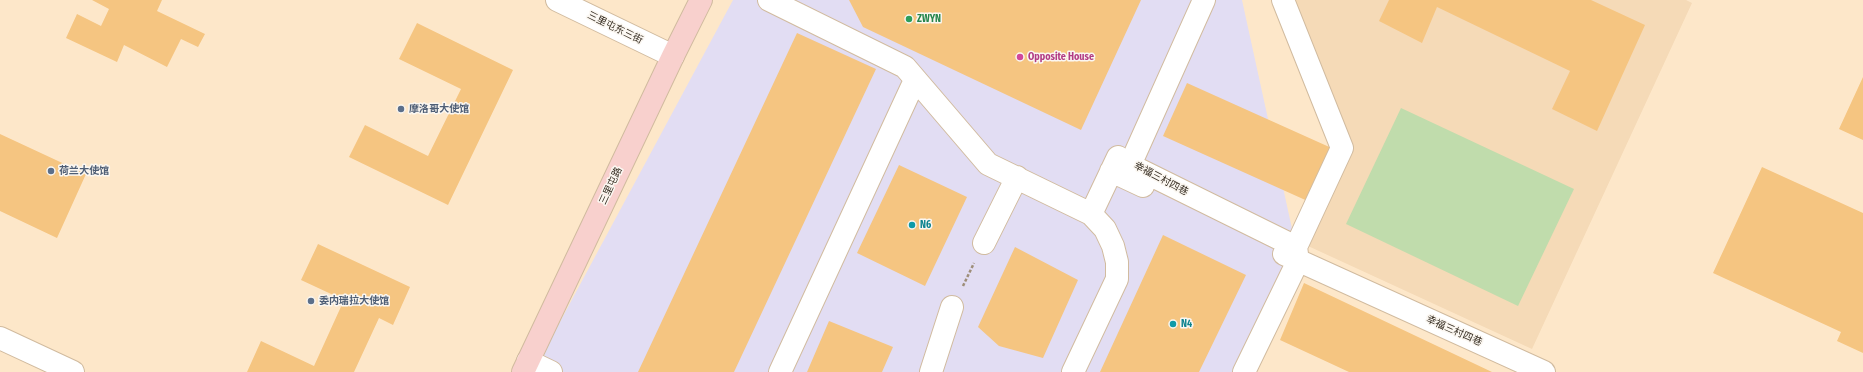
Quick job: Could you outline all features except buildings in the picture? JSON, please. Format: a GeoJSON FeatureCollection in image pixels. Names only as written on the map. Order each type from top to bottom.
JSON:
{"type":"FeatureCollection","features":[{"type":"Feature","properties":{"kind":"street","name":"三里屯东三街"},"geometry":{"type":"LineString","coordinates":[[557,0],[673,56]]}},
{"type":"Feature","properties":{"kind":"street","name":"三里屯路"},"geometry":{"type":"LineString","coordinates":[[526,366],[673,56],[702,0]]}},
{"type":"Feature","properties":{"kind":"street"},"geometry":{"type":"LineString","coordinates":[[769,0],[905,68],[988,164],[1092,214],[1104,229],[1113,246],[1117,262],[1117,279],[1073,372]]}},
{"type":"Feature","properties":{"kind":"street"},"geometry":{"type":"LineString","coordinates":[[1092,214],[1190,0]]}},
{"type":"Feature","properties":{"kind":"street","name":"幸福三村四巷"},"geometry":{"type":"LineString","coordinates":[[1204,0],[1130,165],[1297,254],[1544,372]]}},
{"type":"Feature","properties":{"kind":"street"},"geometry":{"type":"LineString","coordinates":[[1244,372],[1297,254],[1342,148],[1283,0]]}},
{"type":"Feature","properties":{"kind":"street"},"geometry":{"type":"LineString","coordinates":[[780,372],[916,80]]}},
{"type":"Feature","properties":{"kind":"street"},"geometry":{"type":"LineString","coordinates":[[1111,171],[1297,254]]}},
{"type":"Feature","properties":{"kind":"street"},"geometry":{"type":"LineString","coordinates":[[984,243],[1017,177]]}},
{"type":"Feature","properties":{"kind":"street"},"geometry":{"type":"LineString","coordinates":[[931,372],[952,307]]}},
{"type":"Feature","properties":{"kind":"street"},"geometry":{"type":"LineString","coordinates":[[0,338],[73,372]]}},
{"type":"Feature","properties":{"kind":"street"},"geometry":{"type":"LineString","coordinates":[[526,366],[551,372]]}},
{"type":"Feature","properties":{"kind":"path"},"geometry":{"type":"LineString","coordinates":[[952,307],[984,243]]}},
{"type":"Feature","properties":{"kind":"shaded area"},"geometry":{"type":"Polygon","coordinates":[[[733,0],[1242,0],[1296,247],[1237,372],[533,372],[733,0]]]}},
{"type":"Feature","properties":{"kind":"shaded area"},"geometry":{"type":"Polygon","coordinates":[[[1289,0],[1686,0],[1692,3],[1532,349],[1308,246],[1351,147],[1289,0]]]}},
{"type":"Feature","properties":{"kind":"green space"},"geometry":{"type":"Polygon","coordinates":[[[1401,108],[1574,189],[1518,306],[1346,224],[1401,108]]]}},
{"type":"Feature","properties":{"kind":"place","name":"ZWYN"},"geometry":{"type":"Point","coordinates":[909,19]}},
{"type":"Feature","properties":{"kind":"place","name":"Opposite House"},"geometry":{"type":"Point","coordinates":[1020,57]}},
{"type":"Feature","properties":{"kind":"place","name":"摩洛哥大使馆"},"geometry":{"type":"Point","coordinates":[401,109]}},
{"type":"Feature","properties":{"kind":"place","name":"荷兰大使馆"},"geometry":{"type":"Point","coordinates":[51,171]}},
{"type":"Feature","properties":{"kind":"place","name":"N6"},"geometry":{"type":"Point","coordinates":[912,225]}},
{"type":"Feature","properties":{"kind":"place","name":"委内瑞拉大使馆"},"geometry":{"type":"Point","coordinates":[311,301]}},
{"type":"Feature","properties":{"kind":"place","name":"N4"},"geometry":{"type":"Point","coordinates":[1173,324]}}]}
